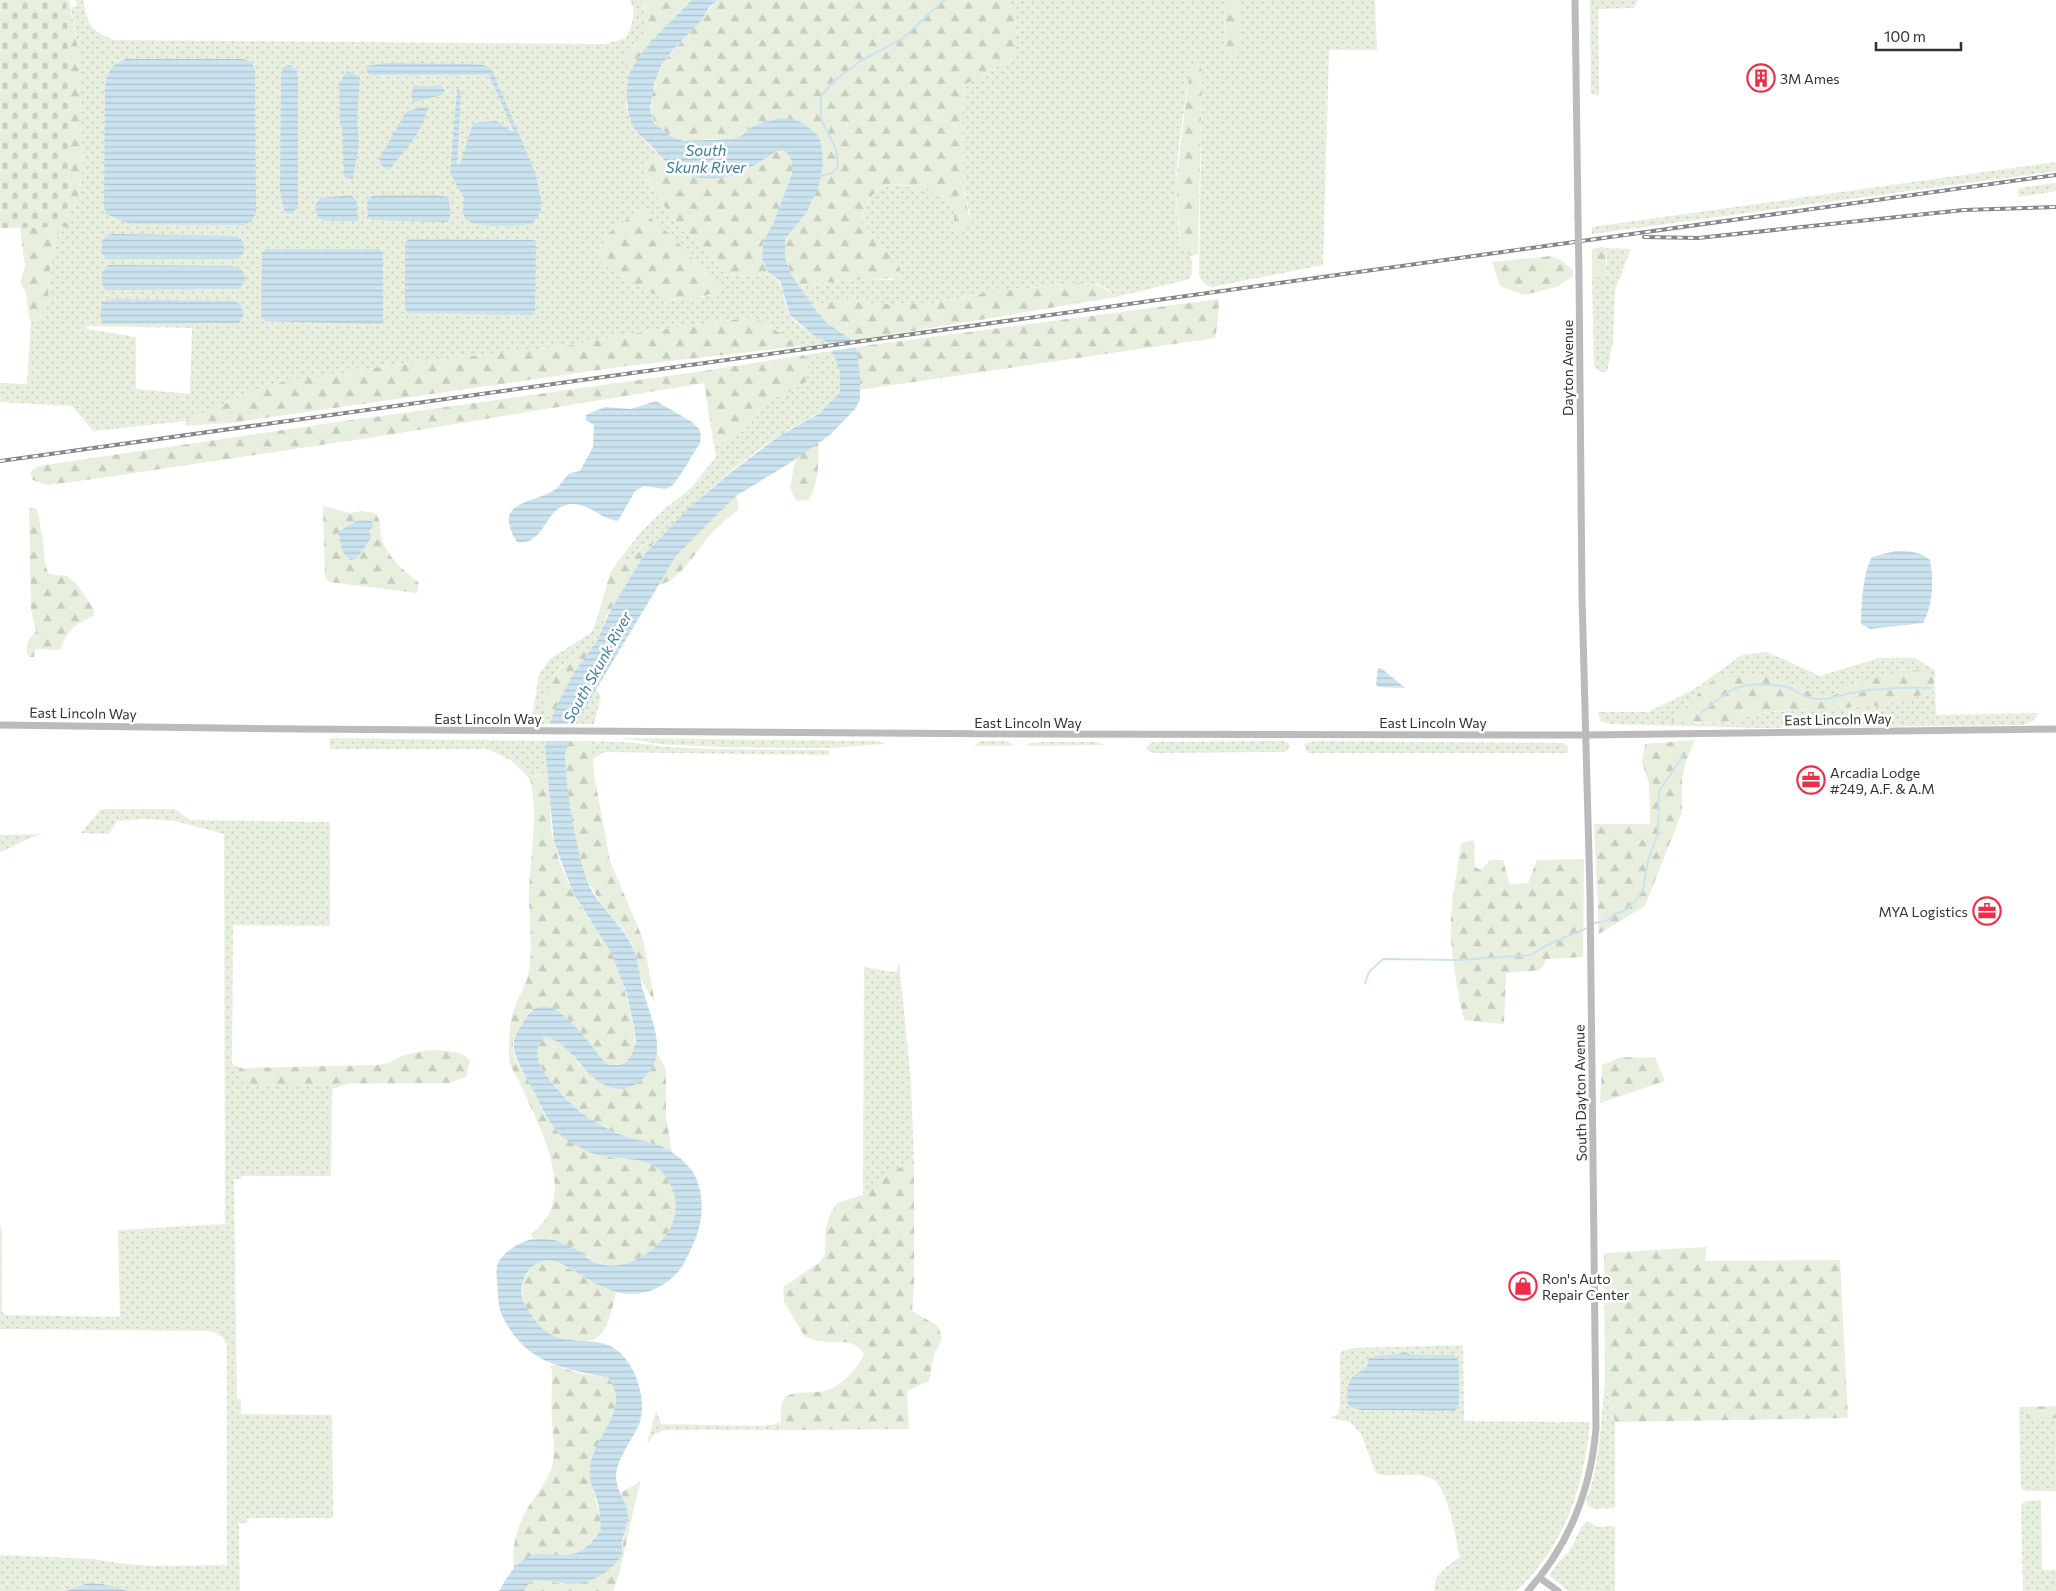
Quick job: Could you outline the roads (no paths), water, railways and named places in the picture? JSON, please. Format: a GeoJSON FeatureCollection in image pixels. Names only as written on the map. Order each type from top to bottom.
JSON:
{"type":"FeatureCollection","features":[{"type":"Feature","properties":{"kind":"main road","name":"Dayton Avenue"},"geometry":{"type":"LineString","coordinates":[[1575,0],[1582,597],[1586,735]]}},
{"type":"Feature","properties":{"kind":"main road","name":"East Lincoln Way"},"geometry":{"type":"LineString","coordinates":[[0,725],[1020,734],[1586,735],[2056,729]]}},
{"type":"Feature","properties":{"kind":"main road","name":"South Dayton Avenue"},"geometry":{"type":"LineString","coordinates":[[1540,1578],[1553,1560],[1576,1515],[1585,1491],[1594,1451],[1597,1381],[1586,735]]}},
{"type":"Feature","properties":{"kind":"main road"},"geometry":{"type":"LineString","coordinates":[[1528,1591],[1540,1578],[1558,1591]]}},
{"type":"Feature","properties":{"kind":"water","name":"South Skunk River"},"geometry":{"type":"Polygon","coordinates":[[[692,0],[718,0],[710,6],[702,20],[672,51],[661,66],[654,84],[650,108],[654,123],[672,137],[683,141],[732,139],[761,123],[780,118],[799,121],[816,133],[821,142],[823,164],[819,186],[807,212],[785,239],[785,257],[791,274],[815,309],[827,323],[853,341],[857,351],[860,400],[855,409],[831,434],[790,463],[736,496],[676,556],[579,718],[565,753],[567,786],[572,818],[587,880],[596,897],[627,937],[634,951],[642,988],[657,1039],[657,1051],[655,1062],[649,1072],[636,1084],[623,1089],[608,1087],[598,1081],[563,1046],[554,1040],[544,1037],[538,1046],[539,1061],[547,1076],[564,1097],[593,1121],[616,1133],[659,1145],[681,1159],[695,1176],[700,1192],[702,1209],[697,1234],[685,1262],[673,1277],[656,1289],[635,1294],[614,1291],[556,1262],[548,1261],[534,1265],[525,1277],[522,1284],[523,1300],[541,1328],[554,1336],[567,1340],[605,1344],[617,1350],[628,1362],[635,1374],[640,1388],[642,1410],[638,1426],[622,1457],[616,1475],[617,1486],[626,1506],[628,1516],[620,1558],[601,1575],[581,1583],[567,1584],[535,1580],[531,1581],[524,1591],[499,1591],[516,1567],[527,1558],[541,1554],[572,1554],[588,1546],[601,1530],[599,1506],[591,1482],[590,1469],[592,1457],[613,1413],[616,1402],[615,1391],[609,1378],[572,1370],[546,1361],[531,1352],[519,1341],[504,1320],[499,1306],[498,1263],[505,1254],[519,1244],[542,1238],[565,1244],[601,1264],[620,1265],[630,1262],[647,1253],[662,1240],[672,1224],[676,1207],[669,1182],[662,1172],[654,1166],[644,1162],[595,1154],[562,1136],[546,1116],[519,1064],[514,1050],[515,1037],[526,1018],[536,1008],[547,1007],[570,1021],[608,1065],[619,1065],[627,1061],[632,1054],[636,1042],[626,991],[611,952],[573,893],[554,842],[545,749],[548,728],[555,709],[573,674],[597,641],[611,609],[644,555],[690,507],[730,473],[779,436],[820,413],[840,392],[840,372],[830,344],[812,334],[790,315],[780,281],[769,273],[762,259],[763,241],[773,224],[792,174],[792,162],[789,155],[783,150],[736,174],[718,178],[698,178],[682,173],[668,164],[638,134],[632,125],[628,108],[627,90],[633,66],[653,40],[692,0]]]}},
{"type":"Feature","properties":{"kind":"water"},"geometry":{"type":"Polygon","coordinates":[[[125,59],[244,59],[251,62],[255,70],[256,212],[252,221],[243,225],[130,224],[106,214],[104,206],[105,87],[110,70],[125,59]]]}},
{"type":"Feature","properties":{"kind":"water"},"geometry":{"type":"Polygon","coordinates":[[[388,63],[471,64],[484,65],[492,70],[535,172],[541,199],[541,211],[532,224],[488,226],[465,219],[463,209],[464,198],[450,173],[457,90],[459,89],[461,94],[457,166],[461,162],[473,123],[497,121],[515,134],[489,75],[371,75],[367,72],[367,66],[388,63]]]}},
{"type":"Feature","properties":{"kind":"water"},"geometry":{"type":"Polygon","coordinates":[[[290,65],[297,70],[298,83],[298,204],[294,212],[288,214],[284,211],[280,190],[281,74],[283,67],[290,65]]]}},
{"type":"Feature","properties":{"kind":"water"},"geometry":{"type":"Polygon","coordinates":[[[347,71],[360,77],[357,120],[359,144],[353,179],[344,177],[342,128],[340,125],[339,83],[347,71]]]}},
{"type":"Feature","properties":{"kind":"water"},"geometry":{"type":"Polygon","coordinates":[[[414,85],[428,87],[440,85],[445,90],[442,95],[413,102],[411,94],[414,85]]]}},
{"type":"Feature","properties":{"kind":"water"},"geometry":{"type":"Polygon","coordinates":[[[422,107],[428,108],[425,119],[416,136],[390,169],[387,170],[379,159],[406,112],[422,107]]]}},
{"type":"Feature","properties":{"kind":"water"},"geometry":{"type":"Polygon","coordinates":[[[351,195],[357,201],[358,221],[327,221],[319,218],[315,208],[320,198],[351,195]]]}},
{"type":"Feature","properties":{"kind":"water"},"geometry":{"type":"Polygon","coordinates":[[[435,195],[448,197],[451,210],[450,219],[448,222],[373,220],[368,217],[367,201],[372,196],[435,195]]]}},
{"type":"Feature","properties":{"kind":"water"},"geometry":{"type":"Polygon","coordinates":[[[113,234],[236,236],[241,239],[245,249],[240,258],[232,259],[105,259],[101,251],[103,239],[113,234]]]}},
{"type":"Feature","properties":{"kind":"water"},"geometry":{"type":"Polygon","coordinates":[[[409,239],[536,241],[535,313],[533,315],[408,313],[405,309],[405,243],[409,239]]]}},
{"type":"Feature","properties":{"kind":"water"},"geometry":{"type":"Polygon","coordinates":[[[266,249],[379,249],[383,252],[383,322],[381,324],[370,324],[265,321],[261,317],[262,253],[266,249]]]}},
{"type":"Feature","properties":{"kind":"water"},"geometry":{"type":"Polygon","coordinates":[[[108,265],[232,266],[242,270],[246,279],[240,288],[232,289],[106,290],[102,284],[102,277],[108,265]]]}},
{"type":"Feature","properties":{"kind":"water"},"geometry":{"type":"Polygon","coordinates":[[[112,299],[235,301],[240,304],[244,314],[239,323],[104,324],[100,316],[102,303],[112,299]]]}},
{"type":"Feature","properties":{"kind":"water"},"geometry":{"type":"Polygon","coordinates":[[[656,401],[692,422],[699,429],[701,436],[700,443],[672,486],[665,489],[644,486],[635,491],[618,521],[577,504],[562,506],[555,511],[534,538],[527,542],[517,542],[510,528],[509,518],[512,511],[526,502],[556,489],[569,474],[580,471],[593,447],[594,425],[586,420],[586,415],[605,407],[631,409],[656,401]]]}},
{"type":"Feature","properties":{"kind":"water"},"geometry":{"type":"Polygon","coordinates":[[[356,521],[372,521],[373,526],[369,531],[371,538],[357,558],[351,560],[343,552],[338,532],[356,521]]]}},
{"type":"Feature","properties":{"kind":"water"},"geometry":{"type":"Polygon","coordinates":[[[1895,551],[1914,552],[1930,560],[1932,584],[1929,608],[1923,623],[1870,629],[1861,624],[1861,608],[1866,571],[1872,557],[1895,551]]]}},
{"type":"Feature","properties":{"kind":"water"},"geometry":{"type":"Polygon","coordinates":[[[1378,668],[1381,668],[1405,688],[1378,687],[1376,684],[1378,668]]]}},
{"type":"Feature","properties":{"kind":"water"},"geometry":{"type":"Polygon","coordinates":[[[1405,1352],[1412,1355],[1454,1355],[1459,1362],[1459,1407],[1454,1411],[1361,1410],[1348,1406],[1347,1393],[1350,1381],[1356,1374],[1367,1367],[1369,1358],[1405,1352]]]}},
{"type":"Feature","properties":{"kind":"water"},"geometry":{"type":"Polygon","coordinates":[[[88,1583],[102,1584],[128,1591],[66,1591],[88,1583]]]}},
{"type":"Feature","properties":{"kind":"waterway"},"geometry":{"type":"LineString","coordinates":[[820,176],[833,173],[838,166],[836,149],[821,119],[821,96],[834,81],[862,60],[902,39],[944,0]]}},
{"type":"Feature","properties":{"kind":"waterway"},"geometry":{"type":"LineString","coordinates":[[1701,713],[1724,695],[1746,685],[1782,686],[1816,699],[1881,689],[1931,688]]}},
{"type":"Feature","properties":{"kind":"waterway"},"geometry":{"type":"LineString","coordinates":[[1595,923],[1608,920],[1613,915],[1626,910],[1643,890],[1648,860],[1658,834],[1659,791],[1683,756]]}},
{"type":"Feature","properties":{"kind":"waterway"},"geometry":{"type":"LineString","coordinates":[[1365,983],[1369,972],[1383,959],[1460,960],[1531,955],[1545,946],[1587,928]]}},
{"type":"Feature","properties":{"kind":"railway"},"geometry":{"type":"LineString","coordinates":[[0,461],[2056,175]]}},
{"type":"Feature","properties":{"kind":"railway"},"geometry":{"type":"LineString","coordinates":[[1644,237],[1698,238],[1964,210],[2056,207]]}},
{"type":"Feature","properties":{"kind":"place","name":"3M Ames"},"geometry":{"type":"Point","coordinates":[1761,78]}},
{"type":"Feature","properties":{"kind":"place","name":"Arcadia Lodge #249, A.F. & A.M"},"geometry":{"type":"Point","coordinates":[1811,780]}},
{"type":"Feature","properties":{"kind":"place","name":"MYA Logistics"},"geometry":{"type":"Point","coordinates":[1987,911]}},
{"type":"Feature","properties":{"kind":"place","name":"Ron's Auto Repair Center"},"geometry":{"type":"Point","coordinates":[1523,1286]}}]}
